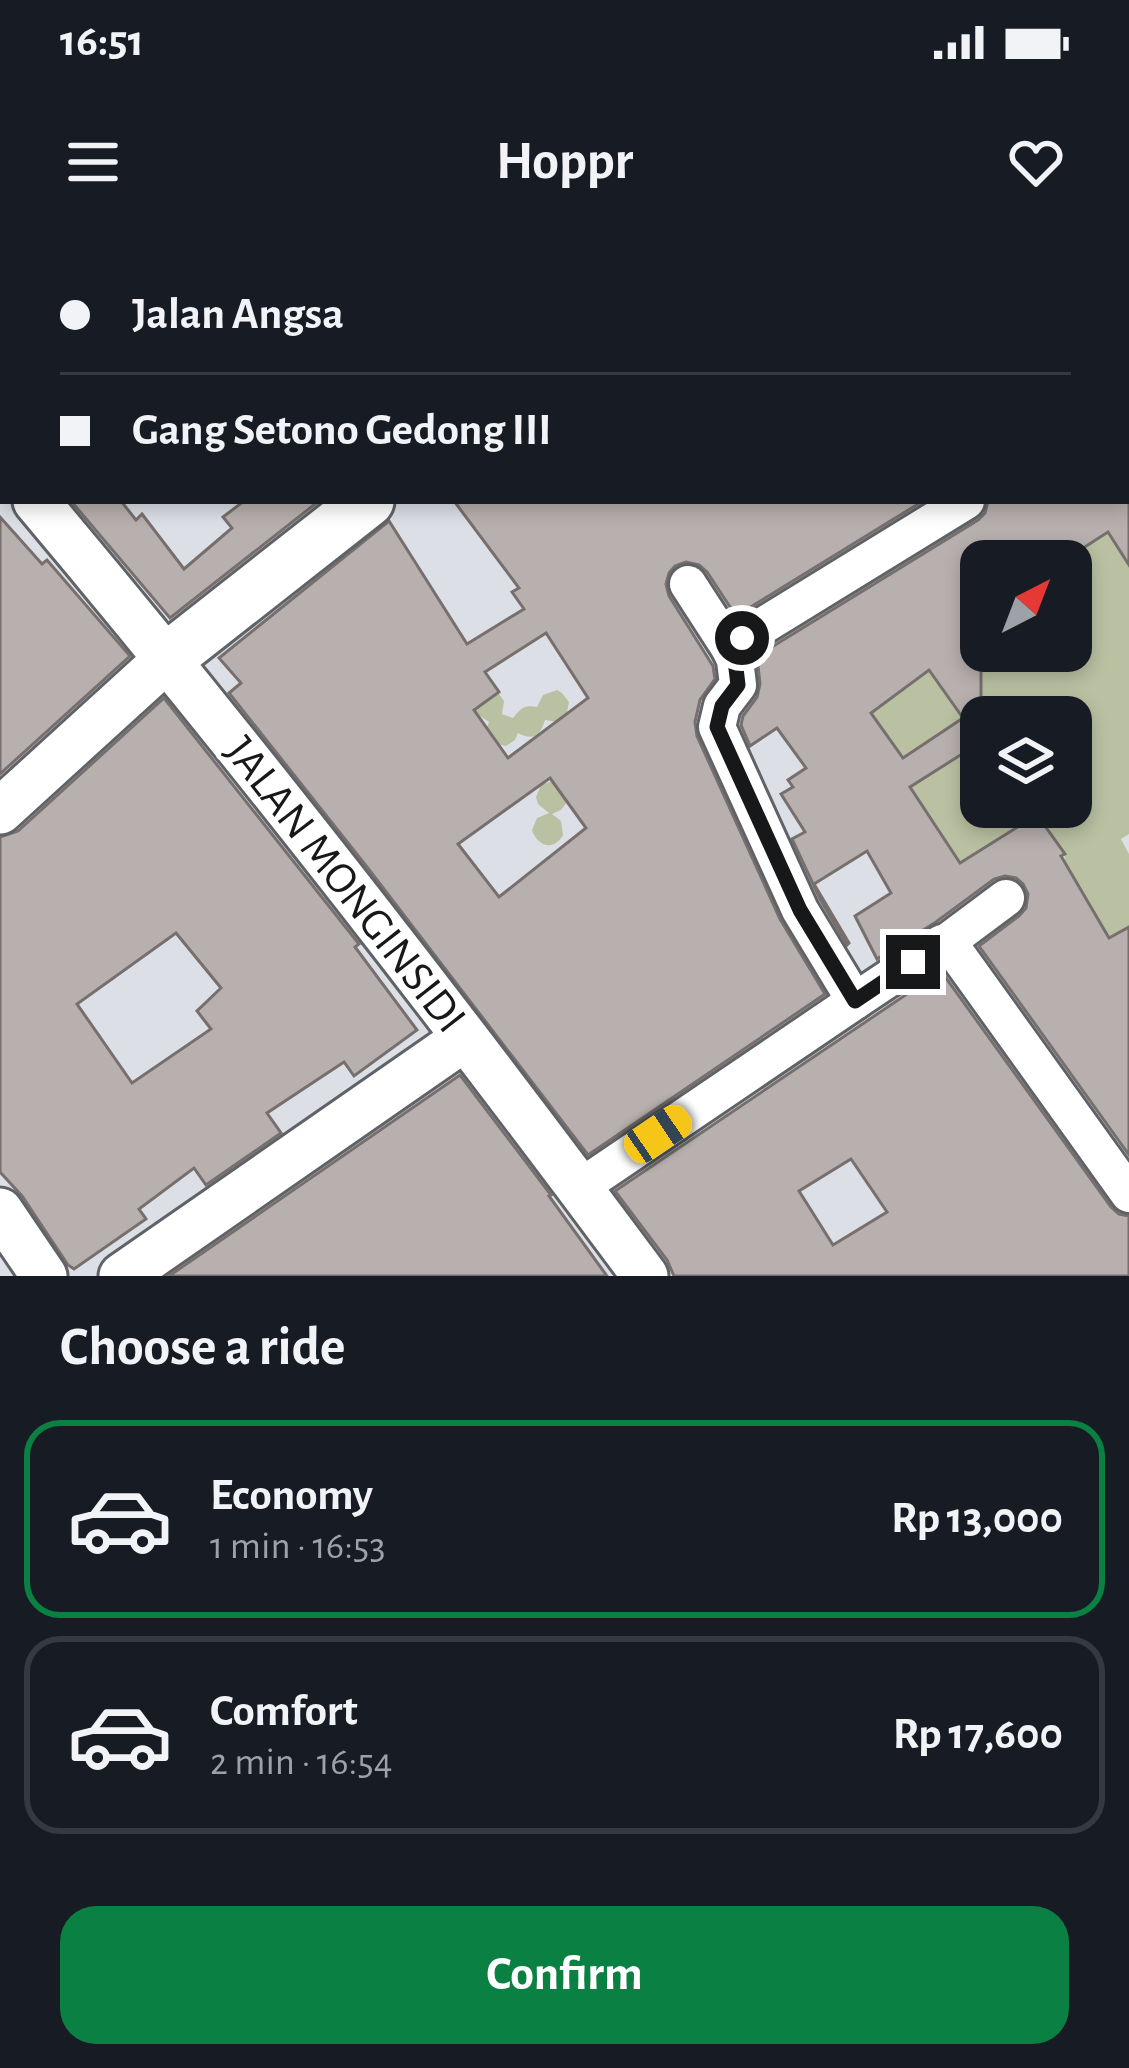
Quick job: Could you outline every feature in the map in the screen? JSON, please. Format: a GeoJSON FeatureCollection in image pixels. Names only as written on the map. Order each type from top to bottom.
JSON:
{"type":"FeatureCollection","features":[{"type":"Feature","properties":{"kind":"main road"},"geometry":{"type":"LineString","coordinates":[[168,658],[364,504]]}},
{"type":"Feature","properties":{"kind":"street","name":"JALAN MONGINSIDI"},"geometry":{"type":"LineString","coordinates":[[39,504],[168,658],[645,1276]]}},
{"type":"Feature","properties":{"kind":"street"},"geometry":{"type":"LineString","coordinates":[[730,649],[961,504]]}},
{"type":"Feature","properties":{"kind":"street"},"geometry":{"type":"LineString","coordinates":[[688,584],[735,660],[738,685],[722,706],[717,727],[800,910],[855,1001]]}},
{"type":"Feature","properties":{"kind":"street"},"geometry":{"type":"LineString","coordinates":[[0,812],[168,658]]}},
{"type":"Feature","properties":{"kind":"street"},"geometry":{"type":"LineString","coordinates":[[580,1188],[1006,898]]}},
{"type":"Feature","properties":{"kind":"street"},"geometry":{"type":"LineString","coordinates":[[947,942],[1129,1194]]}},
{"type":"Feature","properties":{"kind":"street"},"geometry":{"type":"LineString","coordinates":[[122,1276],[465,1038]]}},
{"type":"Feature","properties":{"kind":"street"},"geometry":{"type":"LineString","coordinates":[[0,1211],[44,1276]]}},
{"type":"Feature","properties":{"kind":"green space"},"geometry":{"type":"Polygon","coordinates":[[[1101,521],[1121,553],[1129,549],[1129,834],[1121,839],[1129,854],[1129,927],[1108,937],[1064,862],[1065,854],[984,849],[960,863],[887,753],[895,746],[870,714],[905,687],[881,652],[960,652],[960,672],[1092,672],[1092,540],[1085,540],[1101,521]]]}},
{"type":"Feature","properties":{"kind":"green space"},"geometry":{"type":"Polygon","coordinates":[[[557,690],[569,702],[566,717],[558,722],[545,720],[535,736],[518,733],[506,746],[493,743],[486,730],[489,722],[474,712],[474,700],[497,691],[504,701],[502,714],[513,718],[523,708],[537,707],[543,695],[557,690]]]}},
{"type":"Feature","properties":{"kind":"green space"},"geometry":{"type":"Polygon","coordinates":[[[555,780],[572,804],[567,802],[552,814],[561,821],[563,835],[555,844],[546,845],[532,830],[537,818],[549,813],[536,797],[541,785],[555,780]]]}},
{"type":"Feature","properties":{"kind":"building"},"geometry":{"type":"Polygon","coordinates":[[[74,504],[123,504],[136,520],[142,514],[184,569],[232,528],[223,517],[240,504],[315,504],[170,618],[74,504]]]}},
{"type":"Feature","properties":{"kind":"building"},"geometry":{"type":"Polygon","coordinates":[[[456,504],[918,504],[736,616],[699,565],[686,562],[669,573],[669,596],[713,666],[715,679],[700,700],[697,736],[780,919],[825,994],[588,1155],[229,693],[241,683],[219,658],[389,521],[467,644],[524,609],[512,592],[519,588],[456,504]],[[546,633],[485,672],[499,692],[474,710],[508,758],[588,698],[546,633]],[[550,778],[458,844],[499,897],[586,828],[550,778]]]}},
{"type":"Feature","properties":{"kind":"building"},"geometry":{"type":"Polygon","coordinates":[[[987,504],[1129,504],[1129,565],[1108,532],[1092,542],[960,540],[960,672],[981,672],[981,696],[960,696],[960,714],[929,670],[871,713],[903,758],[960,720],[960,755],[910,787],[960,863],[1016,828],[1046,828],[1109,938],[1129,927],[1129,1155],[979,946],[1026,908],[1028,894],[1016,878],[994,879],[877,959],[855,916],[891,893],[867,851],[814,884],[847,945],[820,899],[792,839],[805,832],[781,794],[793,787],[788,780],[806,768],[777,728],[750,746],[741,725],[757,697],[757,656],[978,520],[987,504]]]}},
{"type":"Feature","properties":{"kind":"building"},"geometry":{"type":"Polygon","coordinates":[[[0,517],[42,564],[47,560],[130,656],[0,774],[0,517]]]}},
{"type":"Feature","properties":{"kind":"building"},"geometry":{"type":"Polygon","coordinates":[[[164,698],[359,944],[355,947],[417,1030],[354,1076],[344,1062],[267,1113],[281,1133],[206,1185],[194,1168],[139,1209],[146,1219],[74,1269],[0,1172],[0,837],[18,831],[164,698]],[[176,933],[77,1004],[132,1083],[211,1029],[197,1011],[221,988],[176,933]]]}},
{"type":"Feature","properties":{"kind":"building"},"geometry":{"type":"Polygon","coordinates":[[[941,971],[1111,1207],[1129,1216],[1129,1276],[674,1276],[615,1191],[941,971]],[[851,1159],[799,1191],[833,1245],[887,1212],[851,1159]]]}},
{"type":"Feature","properties":{"kind":"building"},"geometry":{"type":"Polygon","coordinates":[[[460,1075],[607,1276],[169,1276],[460,1075]]]}},
{"type":"Feature","properties":{"kind":"route"},"geometry":{"type":"LineString","coordinates":[[742,638],[730,649],[738,685],[722,706],[717,727],[800,910],[855,1001],[913,962]]}}]}
